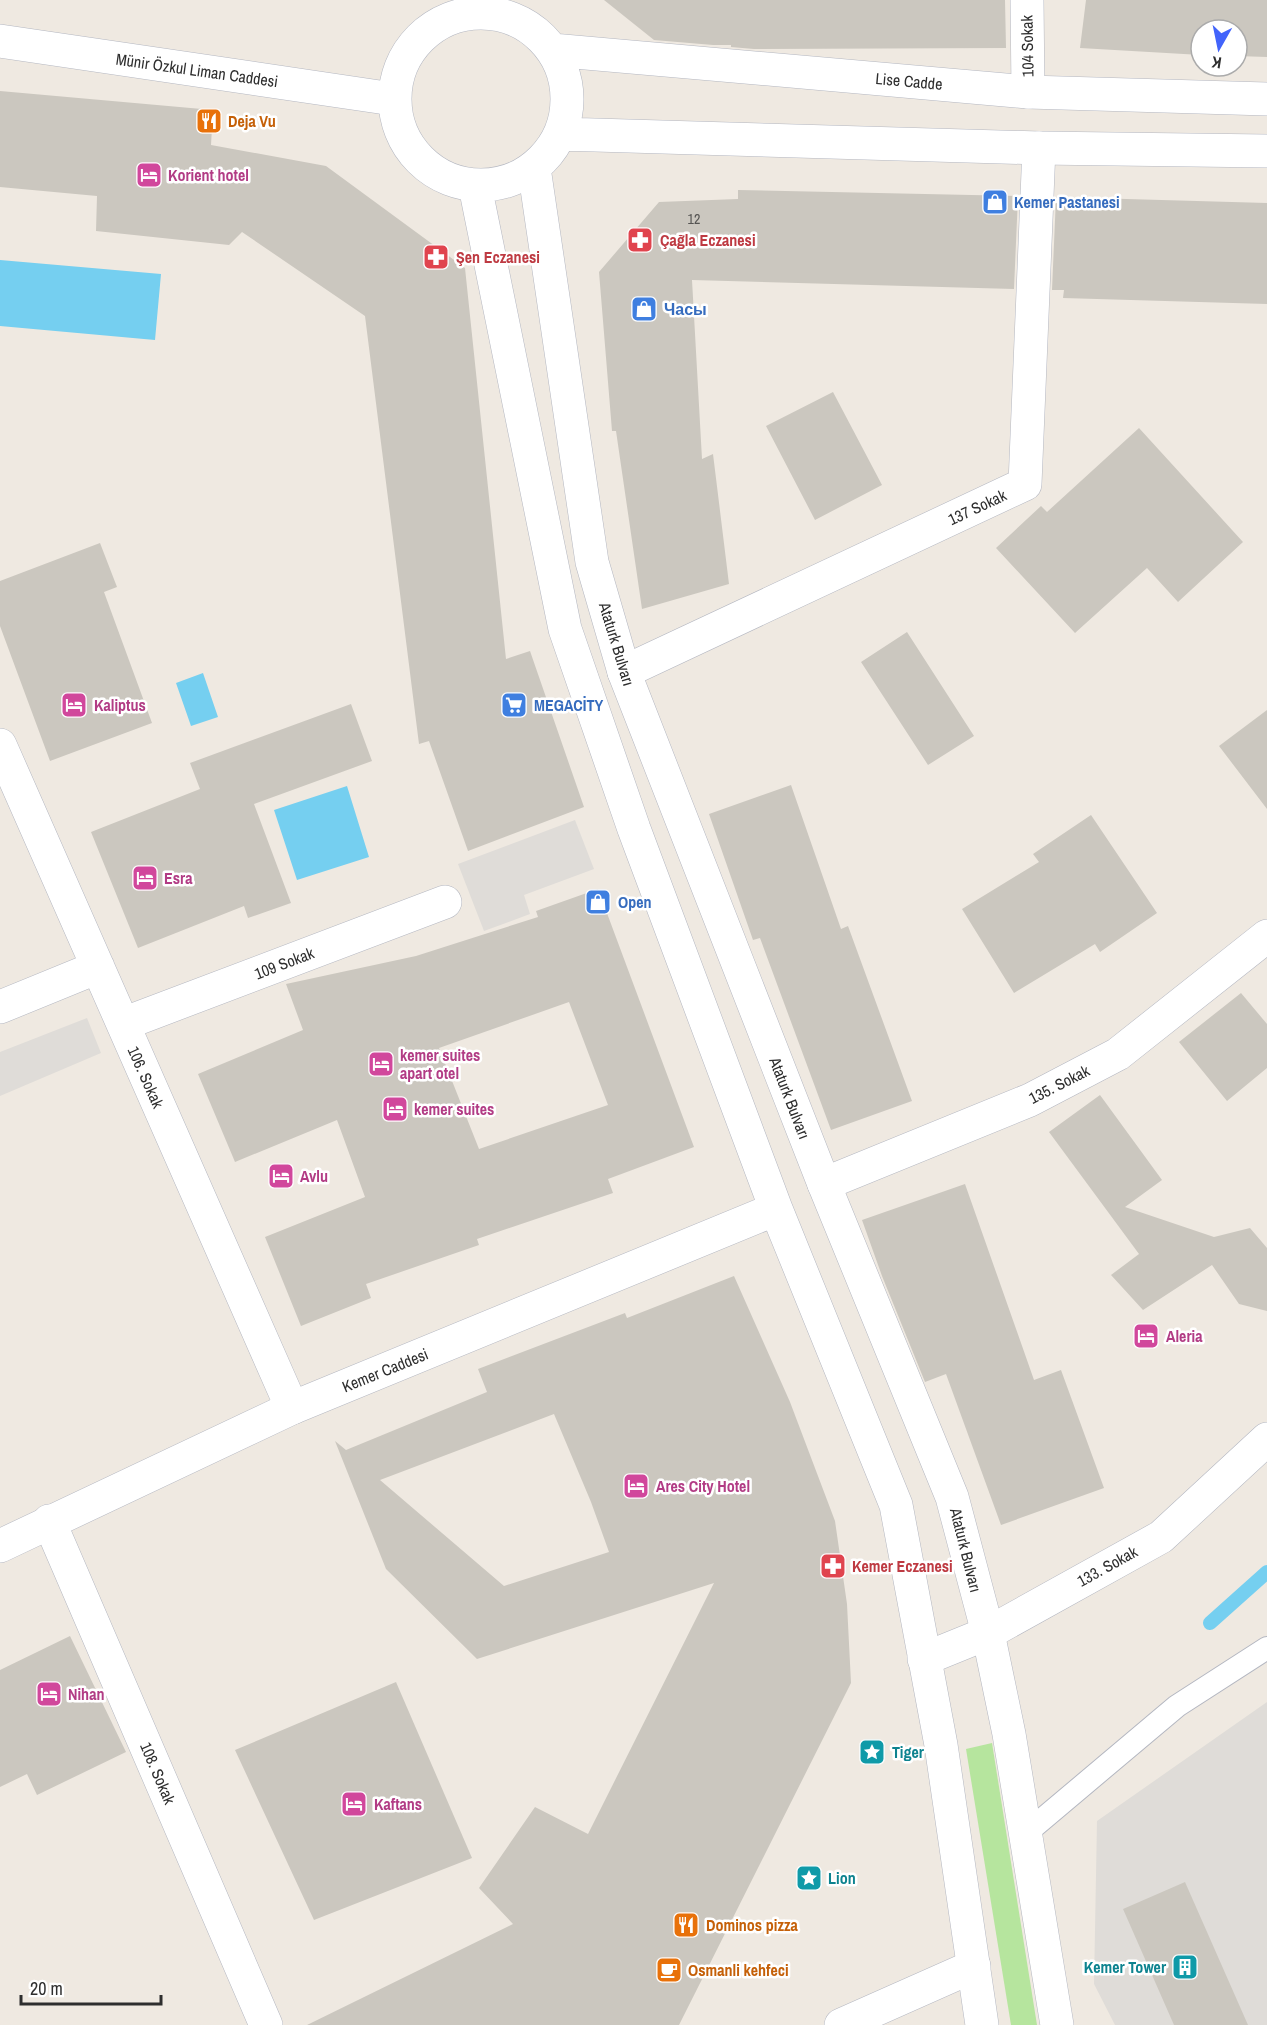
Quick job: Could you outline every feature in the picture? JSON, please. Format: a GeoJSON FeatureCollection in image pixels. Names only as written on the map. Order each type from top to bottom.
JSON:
{"type":"FeatureCollection","features":[{"type":"Feature","properties":{"kind":"main road","name":"104 Sokak"},"geometry":{"type":"LineString","coordinates":[[1027,0],[1028,92]]}},
{"type":"Feature","properties":{"kind":"main road"},"geometry":{"type":"LineString","coordinates":[[507,9],[534,31],[552,50],[565,76],[568,106],[561,134],[549,153],[534,168],[516,179],[496,185],[475,186],[449,180],[426,167],[409,148],[397,124],[393,99],[398,70],[429,12],[459,15],[507,9]]}},
{"type":"Feature","properties":{"kind":"main road","name":"Münir Özkul Liman Caddesi"},"geometry":{"type":"LineString","coordinates":[[0,41],[393,99]]}},
{"type":"Feature","properties":{"kind":"main road","name":"Lise Cadde"},"geometry":{"type":"LineString","coordinates":[[552,50],[1028,92],[1267,99]]}},
{"type":"Feature","properties":{"kind":"main road"},"geometry":{"type":"LineString","coordinates":[[561,134],[1039,148],[1267,151]]}},
{"type":"Feature","properties":{"kind":"main road","name":"137 Sokak"},"geometry":{"type":"LineString","coordinates":[[624,672],[1025,484],[1039,148]]}},
{"type":"Feature","properties":{"kind":"main road","name":"Ataturk Bulvarı"},"geometry":{"type":"LineString","coordinates":[[534,168],[592,562],[624,672],[824,1184],[952,1497],[987,1633],[1009,1734],[1057,2025]]}},
{"type":"Feature","properties":{"kind":"main road"},"geometry":{"type":"LineString","coordinates":[[475,186],[565,629],[639,840],[776,1209],[896,1505],[941,1746],[982,2025]]}},
{"type":"Feature","properties":{"kind":"main road","name":"106. Sokak"},"geometry":{"type":"LineString","coordinates":[[0,746],[292,1408]]}},
{"type":"Feature","properties":{"kind":"main road","name":"109 Sokak"},"geometry":{"type":"LineString","coordinates":[[123,1024],[445,902]]}},
{"type":"Feature","properties":{"kind":"main road","name":"135. Sokak"},"geometry":{"type":"LineString","coordinates":[[824,1184],[1030,1100],[1118,1054],[1267,936]]}},
{"type":"Feature","properties":{"kind":"main road"},"geometry":{"type":"LineString","coordinates":[[0,1007],[98,967]]}},
{"type":"Feature","properties":{"kind":"main road","name":"Kemer Caddesi"},"geometry":{"type":"LineString","coordinates":[[0,1545],[292,1408],[776,1209]]}},
{"type":"Feature","properties":{"kind":"main road","name":"133. Sokak"},"geometry":{"type":"LineString","coordinates":[[924,1659],[987,1633],[1161,1537],[1267,1439]]}},
{"type":"Feature","properties":{"kind":"main road","name":"108. Sokak"},"geometry":{"type":"LineString","coordinates":[[50,1521],[266,2025]]}},
{"type":"Feature","properties":{"kind":"main road"},"geometry":{"type":"LineString","coordinates":[[841,2025],[974,1966]]}},
{"type":"Feature","properties":{"kind":"lane"},"geometry":{"type":"LineString","coordinates":[[1025,1834],[1177,1706],[1267,1648]]}},
{"type":"Feature","properties":{"kind":"green space"},"geometry":{"type":"Polygon","coordinates":[[[992,1743],[1037,2025],[1011,2025],[966,1749],[992,1743]]]}},
{"type":"Feature","properties":{"kind":"shaded area"},"geometry":{"type":"Polygon","coordinates":[[[575,820],[594,869],[524,895],[530,914],[484,931],[458,864],[575,820]]]}},
{"type":"Feature","properties":{"kind":"shaded area"},"geometry":{"type":"Polygon","coordinates":[[[87,1018],[101,1053],[0,1096],[0,1052],[87,1018]]]}},
{"type":"Feature","properties":{"kind":"shaded area"},"geometry":{"type":"Polygon","coordinates":[[[1267,1702],[1267,2025],[1115,2025],[1094,1984],[1097,1821],[1267,1702]]]}},
{"type":"Feature","properties":{"kind":"water"},"geometry":{"type":"Polygon","coordinates":[[[0,260],[161,274],[155,340],[0,326],[0,260]]]}},
{"type":"Feature","properties":{"kind":"water"},"geometry":{"type":"Polygon","coordinates":[[[203,673],[218,717],[191,726],[176,683],[203,673]]]}},
{"type":"Feature","properties":{"kind":"water"},"geometry":{"type":"Polygon","coordinates":[[[347,786],[369,857],[297,880],[274,810],[347,786]]]}},
{"type":"Feature","properties":{"kind":"building"},"geometry":{"type":"Polygon","coordinates":[[[604,0],[1005,0],[1006,48],[754,49],[731,47],[731,45],[654,40],[604,0]]]}},
{"type":"Feature","properties":{"kind":"building"},"geometry":{"type":"Polygon","coordinates":[[[1086,0],[1267,0],[1267,57],[1249,56],[1249,18],[1189,18],[1189,54],[1080,48],[1086,0]]]}},
{"type":"Feature","properties":{"kind":"building"},"geometry":{"type":"Polygon","coordinates":[[[0,91],[213,110],[211,145],[326,166],[465,268],[506,659],[530,651],[584,807],[468,851],[429,741],[419,744],[365,316],[242,232],[229,245],[96,231],[97,196],[0,187],[0,91]]]}},
{"type":"Feature","properties":{"kind":"building"},"geometry":{"type":"Polygon","coordinates":[[[738,190],[1018,196],[1014,289],[692,280],[702,459],[713,454],[729,584],[642,609],[616,431],[612,431],[599,272],[659,202],[738,199],[738,190]]]}},
{"type":"Feature","properties":{"kind":"building"},"geometry":{"type":"Polygon","coordinates":[[[1056,197],[1267,203],[1267,304],[1063,298],[1064,290],[1052,290],[1056,197]]]}},
{"type":"Feature","properties":{"kind":"building"},"geometry":{"type":"Polygon","coordinates":[[[833,392],[882,485],[815,520],[766,426],[833,392]]]}},
{"type":"Feature","properties":{"kind":"building"},"geometry":{"type":"Polygon","coordinates":[[[1139,428],[1243,542],[1178,602],[1147,568],[1075,633],[996,548],[1041,506],[1047,512],[1139,428]]]}},
{"type":"Feature","properties":{"kind":"building"},"geometry":{"type":"Polygon","coordinates":[[[100,543],[117,587],[104,592],[152,723],[50,761],[0,626],[0,581],[100,543]]]}},
{"type":"Feature","properties":{"kind":"building"},"geometry":{"type":"Polygon","coordinates":[[[907,632],[974,736],[928,765],[861,662],[907,632]]]}},
{"type":"Feature","properties":{"kind":"building"},"geometry":{"type":"Polygon","coordinates":[[[351,704],[372,761],[254,804],[291,903],[248,918],[244,906],[138,948],[91,832],[200,789],[190,763],[351,704]]]}},
{"type":"Feature","properties":{"kind":"building"},"geometry":{"type":"Polygon","coordinates":[[[1267,710],[1267,809],[1219,746],[1267,710]]]}},
{"type":"Feature","properties":{"kind":"building"},"geometry":{"type":"Polygon","coordinates":[[[791,785],[841,929],[848,926],[912,1101],[831,1130],[760,938],[753,940],[709,814],[791,785]]]}},
{"type":"Feature","properties":{"kind":"building"},"geometry":{"type":"Polygon","coordinates":[[[1091,815],[1157,913],[1100,952],[1095,944],[1014,993],[962,909],[1039,862],[1033,854],[1091,815]]]}},
{"type":"Feature","properties":{"kind":"building"},"geometry":{"type":"Polygon","coordinates":[[[598,889],[694,1147],[608,1179],[613,1193],[477,1239],[479,1245],[366,1284],[371,1298],[301,1326],[265,1237],[365,1197],[337,1120],[235,1162],[198,1074],[303,1030],[286,984],[416,956],[538,917],[536,911],[598,889]],[[569,1002],[439,1048],[479,1149],[608,1105],[569,1002]]]}},
{"type":"Feature","properties":{"kind":"building"},"geometry":{"type":"Polygon","coordinates":[[[1241,993],[1267,1024],[1267,1068],[1227,1101],[1179,1042],[1241,993]]]}},
{"type":"Feature","properties":{"kind":"building"},"geometry":{"type":"Polygon","coordinates":[[[1100,1095],[1162,1180],[1125,1207],[1214,1237],[1250,1228],[1267,1248],[1267,1311],[1239,1304],[1212,1265],[1143,1310],[1111,1275],[1139,1254],[1049,1132],[1100,1095]]]}},
{"type":"Feature","properties":{"kind":"building"},"geometry":{"type":"Polygon","coordinates":[[[965,1184],[1034,1380],[1061,1370],[1104,1488],[1001,1525],[946,1374],[925,1382],[862,1220],[965,1184]]]}},
{"type":"Feature","properties":{"kind":"building"},"geometry":{"type":"Polygon","coordinates":[[[734,1276],[790,1402],[835,1521],[847,1604],[851,1683],[679,2025],[307,2025],[513,1924],[479,1888],[535,1807],[588,1834],[714,1583],[477,1659],[386,1569],[335,1441],[346,1450],[487,1392],[478,1369],[625,1313],[627,1318],[734,1276]],[[554,1414],[380,1480],[504,1586],[609,1552],[554,1414]]]}},
{"type":"Feature","properties":{"kind":"building","name":"Nihan"},"geometry":{"type":"Polygon","coordinates":[[[70,1636],[126,1752],[37,1795],[27,1774],[0,1787],[0,1670],[70,1636]]]}},
{"type":"Feature","properties":{"kind":"building","name":"Kaftans"},"geometry":{"type":"Polygon","coordinates":[[[396,1682],[472,1858],[314,1920],[235,1750],[396,1682]]]}},
{"type":"Feature","properties":{"kind":"building","name":"Kemer Tower"},"geometry":{"type":"Polygon","coordinates":[[[1185,1882],[1248,2025],[1174,2025],[1123,1909],[1185,1882]]]}},
{"type":"Feature","properties":{"kind":"waterway"},"geometry":{"type":"LineString","coordinates":[[1210,1623],[1267,1572]]}},
{"type":"Feature","properties":{"kind":"place","name":"Deja Vu"},"geometry":{"type":"Point","coordinates":[209,121]}},
{"type":"Feature","properties":{"kind":"place","name":"Korient hotel"},"geometry":{"type":"Point","coordinates":[149,175]}},
{"type":"Feature","properties":{"kind":"place","name":"Kemer Pastanesi"},"geometry":{"type":"Point","coordinates":[995,202]}},
{"type":"Feature","properties":{"kind":"place","name":"Çağla Eczanesi"},"geometry":{"type":"Point","coordinates":[640,240]}},
{"type":"Feature","properties":{"kind":"place","name":"Şen Eczanesi"},"geometry":{"type":"Point","coordinates":[436,257]}},
{"type":"Feature","properties":{"kind":"place","name":"Часы"},"geometry":{"type":"Point","coordinates":[644,309]}},
{"type":"Feature","properties":{"kind":"place","name":"Kaliptus"},"geometry":{"type":"Point","coordinates":[74,705]}},
{"type":"Feature","properties":{"kind":"place","name":"MEGACİTY"},"geometry":{"type":"Point","coordinates":[514,705]}},
{"type":"Feature","properties":{"kind":"place","name":"Esra"},"geometry":{"type":"Point","coordinates":[145,878]}},
{"type":"Feature","properties":{"kind":"place","name":"Open"},"geometry":{"type":"Point","coordinates":[598,902]}},
{"type":"Feature","properties":{"kind":"place","name":"kemer suites apart otel"},"geometry":{"type":"Point","coordinates":[381,1064]}},
{"type":"Feature","properties":{"kind":"place","name":"kemer suites"},"geometry":{"type":"Point","coordinates":[395,1109]}},
{"type":"Feature","properties":{"kind":"place","name":"Avlu"},"geometry":{"type":"Point","coordinates":[281,1176]}},
{"type":"Feature","properties":{"kind":"place","name":"Aleria"},"geometry":{"type":"Point","coordinates":[1146,1336]}},
{"type":"Feature","properties":{"kind":"place","name":"Ares City Hotel"},"geometry":{"type":"Point","coordinates":[636,1486]}},
{"type":"Feature","properties":{"kind":"place","name":"Kemer Eczanesi"},"geometry":{"type":"Point","coordinates":[833,1566]}},
{"type":"Feature","properties":{"kind":"place","name":"Nihan"},"geometry":{"type":"Point","coordinates":[49,1694]}},
{"type":"Feature","properties":{"kind":"place","name":"Tiger"},"geometry":{"type":"Point","coordinates":[872,1752]}},
{"type":"Feature","properties":{"kind":"place","name":"Kaftans"},"geometry":{"type":"Point","coordinates":[354,1804]}},
{"type":"Feature","properties":{"kind":"place","name":"Lion"},"geometry":{"type":"Point","coordinates":[809,1878]}},
{"type":"Feature","properties":{"kind":"place","name":"Dominos pizza"},"geometry":{"type":"Point","coordinates":[686,1925]}},
{"type":"Feature","properties":{"kind":"place","name":"Kemer Tower"},"geometry":{"type":"Point","coordinates":[1185,1967]}},
{"type":"Feature","properties":{"kind":"place","name":"Osmanli kehfeci"},"geometry":{"type":"Point","coordinates":[669,1970]}}]}
